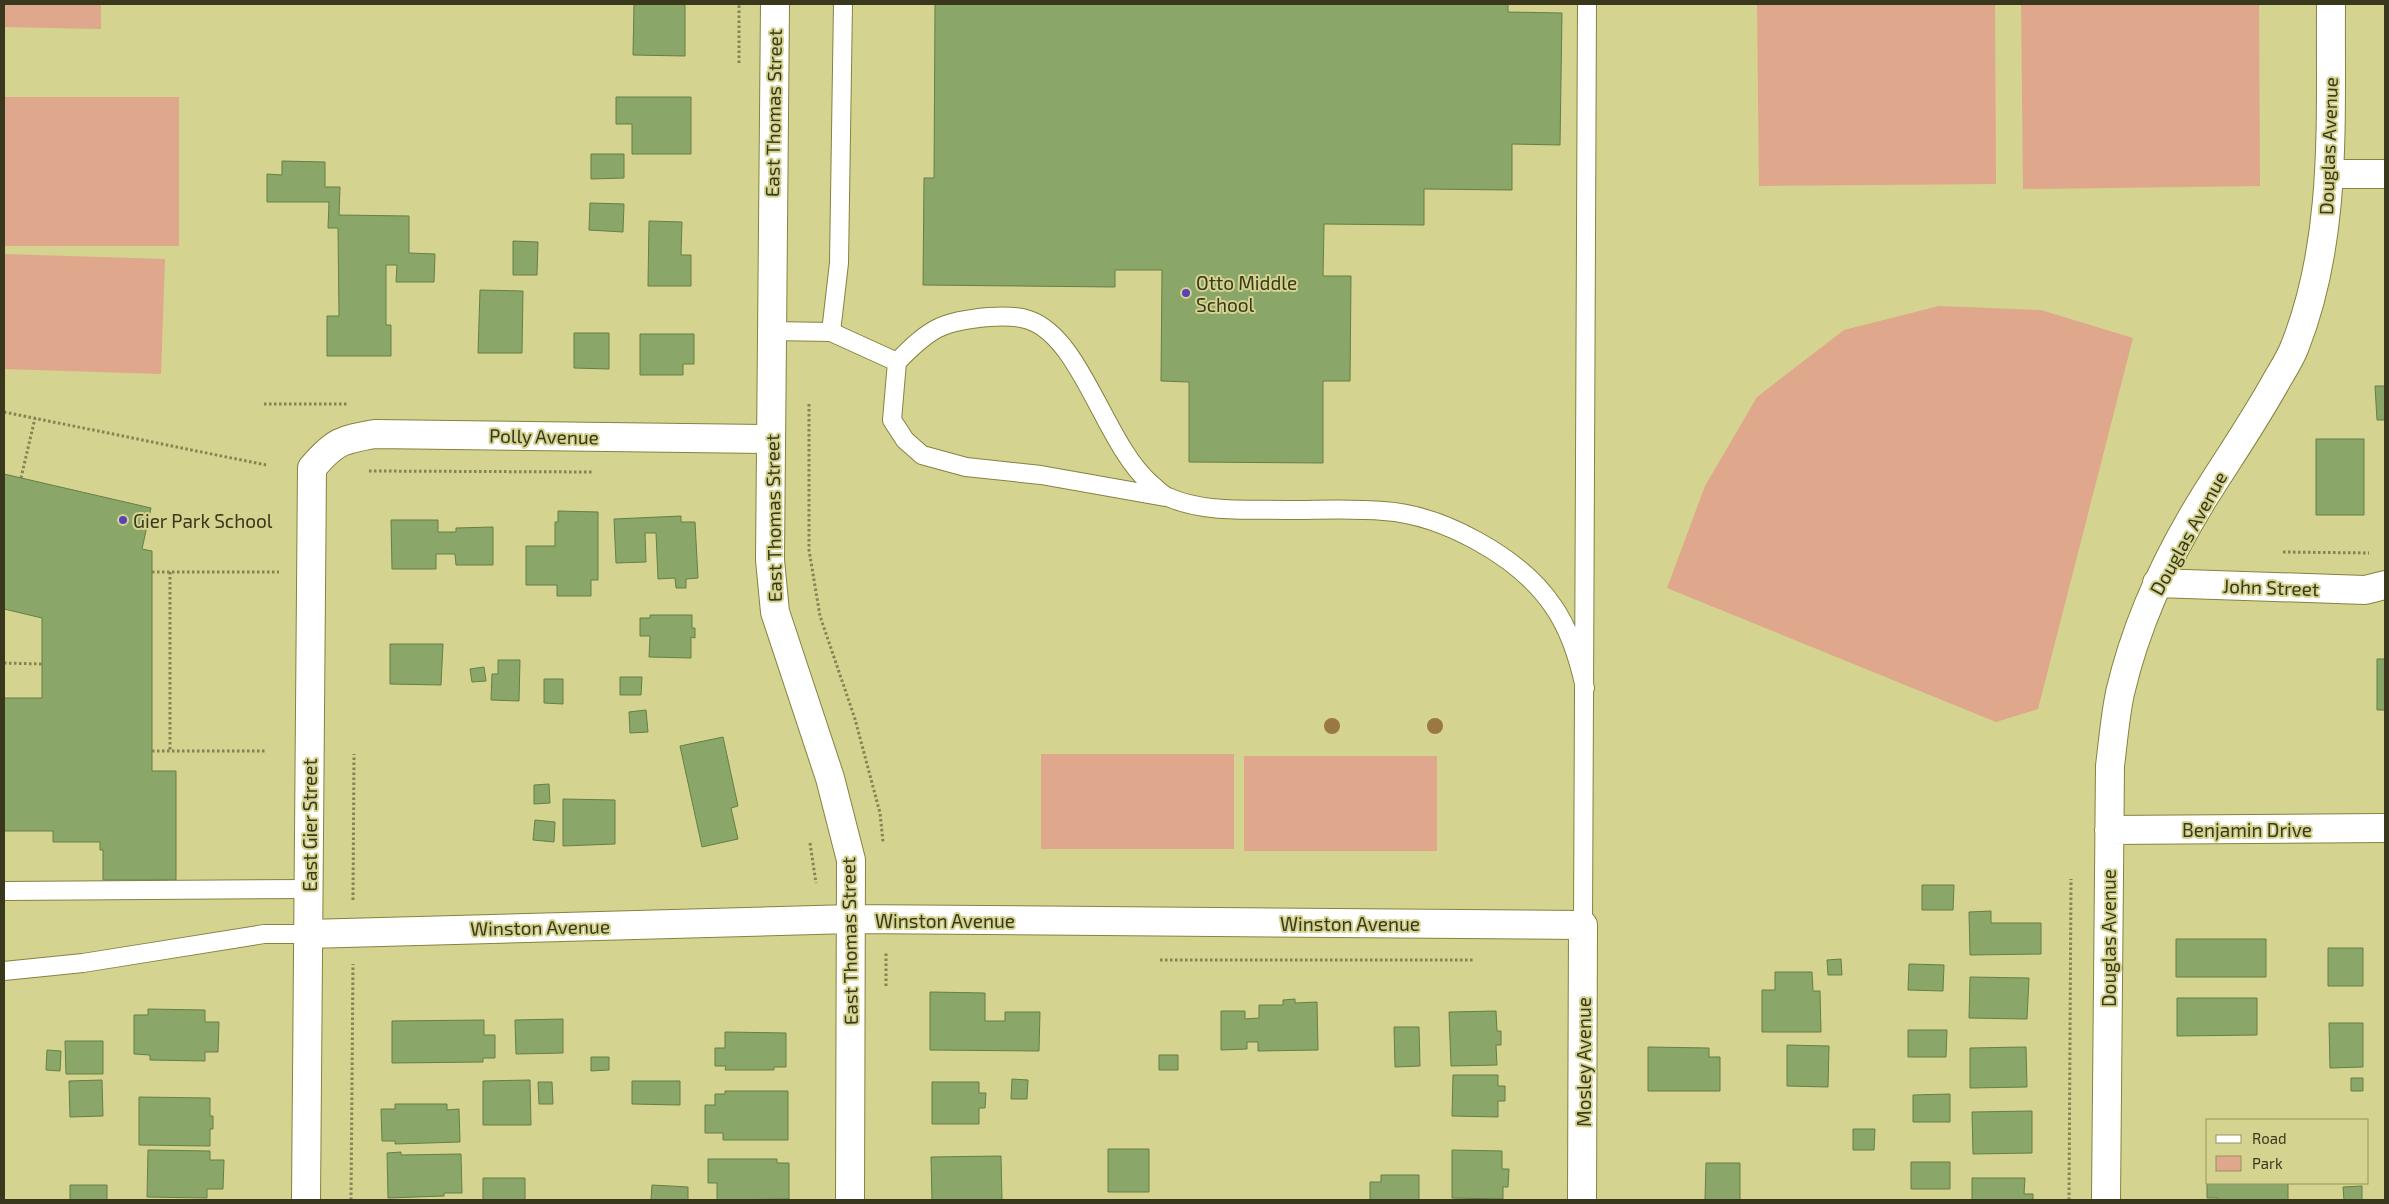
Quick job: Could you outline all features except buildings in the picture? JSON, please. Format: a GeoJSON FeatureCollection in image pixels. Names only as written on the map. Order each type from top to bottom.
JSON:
{"type":"FeatureCollection","features":[{"type":"Feature","properties":{"kind":"street","name":"East Thomas Street"},"geometry":{"type":"LineString","coordinates":[[775,4],[770,560],[776,612],[830,778],[851,860],[850,1200]]}},
{"type":"Feature","properties":{"kind":"street","name":"Douglas Avenue"},"geometry":{"type":"LineString","coordinates":[[2106,1200],[2110,766],[2120,695],[2129,658],[2156,583],[2202,501],[2260,411],[2295,347],[2313,290],[2324,235],[2329,174],[2331,4]]}},
{"type":"Feature","properties":{"kind":"street"},"geometry":{"type":"LineString","coordinates":[[2329,174],[2385,174]]}},
{"type":"Feature","properties":{"kind":"street","name":"Polly Avenue"},"geometry":{"type":"LineString","coordinates":[[324,454],[343,439],[375,434],[771,439]]}},
{"type":"Feature","properties":{"kind":"street","name":"East Gier Street"},"geometry":{"type":"LineString","coordinates":[[306,1200],[312,468],[324,454]]}},
{"type":"Feature","properties":{"kind":"street","name":"John Street"},"geometry":{"type":"LineString","coordinates":[[2156,583],[2364,590],[2385,585]]}},
{"type":"Feature","properties":{"kind":"street","name":"Benjamin Drive"},"geometry":{"type":"LineString","coordinates":[[2109,830],[2385,828]]}},
{"type":"Feature","properties":{"kind":"street","name":"Winston Avenue"},"geometry":{"type":"LineString","coordinates":[[308,934],[851,919],[1583,925]]}},
{"type":"Feature","properties":{"kind":"street","name":"Mosley Avenue"},"geometry":{"type":"LineString","coordinates":[[1582,1200],[1583,925]]}},
{"type":"Feature","properties":{"kind":"lane"},"geometry":{"type":"LineString","coordinates":[[831,332],[840,254],[843,4]]}},
{"type":"Feature","properties":{"kind":"lane"},"geometry":{"type":"LineString","coordinates":[[1583,925],[1587,4]]}},
{"type":"Feature","properties":{"kind":"lane"},"geometry":{"type":"LineString","coordinates":[[1167,497],[1141,475],[1124,452],[1067,350],[1048,331],[1028,320],[1002,316],[960,320],[937,327],[917,342],[897,362],[892,420],[905,440],[922,454],[966,467],[1040,475],[1167,497],[1194,505],[1247,509],[1385,511],[1416,516],[1445,525],[1478,540],[1528,579],[1553,606],[1578,657],[1585,688]]}},
{"type":"Feature","properties":{"kind":"lane"},"geometry":{"type":"LineString","coordinates":[[771,331],[831,332],[897,362]]}},
{"type":"Feature","properties":{"kind":"lane"},"geometry":{"type":"LineString","coordinates":[[4,891],[309,889]]}},
{"type":"Feature","properties":{"kind":"lane"},"geometry":{"type":"LineString","coordinates":[[4,970],[83,963],[264,934],[308,934]]}},
{"type":"Feature","properties":{"kind":"path"},"geometry":{"type":"LineString","coordinates":[[739,4],[739,64]]}},
{"type":"Feature","properties":{"kind":"path"},"geometry":{"type":"LineString","coordinates":[[810,404],[809,550],[820,616],[855,719],[880,813],[884,852]]}},
{"type":"Feature","properties":{"kind":"path"},"geometry":{"type":"LineString","coordinates":[[4,412],[266,465]]}},
{"type":"Feature","properties":{"kind":"path"},"geometry":{"type":"LineString","coordinates":[[21,478],[35,418]]}},
{"type":"Feature","properties":{"kind":"path"},"geometry":{"type":"LineString","coordinates":[[363,471],[602,472]]}},
{"type":"Feature","properties":{"kind":"path"},"geometry":{"type":"LineString","coordinates":[[152,572],[310,571]]}},
{"type":"Feature","properties":{"kind":"path"},"geometry":{"type":"LineString","coordinates":[[170,572],[170,751]]}},
{"type":"Feature","properties":{"kind":"path"},"geometry":{"type":"LineString","coordinates":[[4,663],[42,664]]}},
{"type":"Feature","properties":{"kind":"path"},"geometry":{"type":"LineString","coordinates":[[152,751],[265,751]]}},
{"type":"Feature","properties":{"kind":"path"},"geometry":{"type":"LineString","coordinates":[[351,1200],[354,754]]}},
{"type":"Feature","properties":{"kind":"path"},"geometry":{"type":"LineString","coordinates":[[810,839],[816,887]]}},
{"type":"Feature","properties":{"kind":"path"},"geometry":{"type":"LineString","coordinates":[[2069,1200],[2071,879]]}},
{"type":"Feature","properties":{"kind":"path"},"geometry":{"type":"LineString","coordinates":[[353,900],[363,900]]}},
{"type":"Feature","properties":{"kind":"path"},"geometry":{"type":"LineString","coordinates":[[1160,960],[1480,960]]}},
{"type":"Feature","properties":{"kind":"green space"},"geometry":{"type":"Polygon","coordinates":[[[4,4],[101,4],[101,29],[4,27],[4,4]]]}},
{"type":"Feature","properties":{"kind":"green space"},"geometry":{"type":"Polygon","coordinates":[[[1757,4],[1995,4],[1996,184],[1759,186],[1757,4]]]}},
{"type":"Feature","properties":{"kind":"green space"},"geometry":{"type":"Polygon","coordinates":[[[2021,4],[2259,4],[2260,186],[2023,189],[2021,4]]]}},
{"type":"Feature","properties":{"kind":"green space"},"geometry":{"type":"Polygon","coordinates":[[[4,97],[179,97],[179,246],[4,246],[4,97]]]}},
{"type":"Feature","properties":{"kind":"green space"},"geometry":{"type":"Polygon","coordinates":[[[4,254],[165,259],[161,374],[4,369],[4,254]]]}},
{"type":"Feature","properties":{"kind":"green space"},"geometry":{"type":"Polygon","coordinates":[[[1939,306],[2041,310],[2133,338],[2038,709],[1996,722],[1667,588],[1705,486],[1757,397],[1844,330],[1939,306]]]}},
{"type":"Feature","properties":{"kind":"green space"},"geometry":{"type":"Polygon","coordinates":[[[1041,754],[1234,754],[1234,849],[1041,849],[1041,754]]]}},
{"type":"Feature","properties":{"kind":"green space"},"geometry":{"type":"Polygon","coordinates":[[[1244,756],[1437,756],[1437,851],[1244,851],[1244,756]]]}},
{"type":"Feature","properties":{"kind":"place","name":"Otto Middle School"},"geometry":{"type":"Point","coordinates":[1186,293]}},
{"type":"Feature","properties":{"kind":"place","name":"Gier Park School"},"geometry":{"type":"Point","coordinates":[123,520]}}]}
